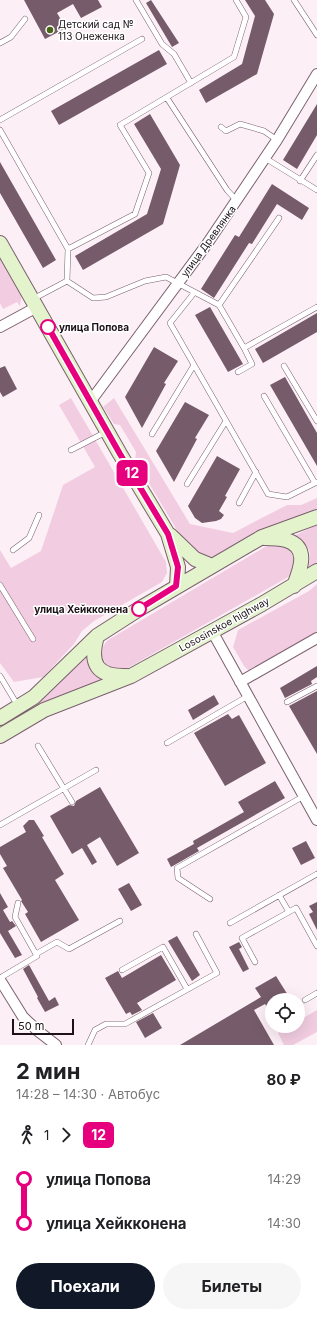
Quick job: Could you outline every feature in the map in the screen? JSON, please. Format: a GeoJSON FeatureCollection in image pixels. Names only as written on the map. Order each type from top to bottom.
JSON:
{"type":"FeatureCollection","features":[{"type":"Feature","properties":{"kind":"street","name":"улица Древлянка"},"geometry":{"type":"LineString","coordinates":[[90,402],[207,244],[277,140],[317,74]]}},
{"type":"Feature","properties":{"kind":"street"},"geometry":{"type":"LineString","coordinates":[[0,243],[90,402],[168,534],[178,567],[176,586]]}},
{"type":"Feature","properties":{"kind":"street"},"geometry":{"type":"LineString","coordinates":[[0,327],[34,303]]}},
{"type":"Feature","properties":{"kind":"street"},"geometry":{"type":"LineString","coordinates":[[0,718],[34,697],[97,636],[176,586],[262,537],[317,517]]}},
{"type":"Feature","properties":{"kind":"street"},"geometry":{"type":"LineString","coordinates":[[168,534],[195,559],[212,566]]}},
{"type":"Feature","properties":{"kind":"street"},"geometry":{"type":"LineString","coordinates":[[262,537],[286,540],[296,545],[301,553],[302,563],[294,586]]}},
{"type":"Feature","properties":{"kind":"street","name":"Lososinskoe highway"},"geometry":{"type":"LineString","coordinates":[[0,736],[44,710],[131,676],[317,572]]}},
{"type":"Feature","properties":{"kind":"street"},"geometry":{"type":"LineString","coordinates":[[212,631],[317,820]]}},
{"type":"Feature","properties":{"kind":"street"},"geometry":{"type":"LineString","coordinates":[[97,636],[93,652],[95,663],[98,667],[106,674],[131,676]]}},
{"type":"Feature","properties":{"kind":"street"},"geometry":{"type":"LineString","coordinates":[[240,682],[317,638]]}},
{"type":"Feature","properties":{"kind":"street"},"geometry":{"type":"LineString","coordinates":[[0,979],[23,1017],[56,1045]]}},
{"type":"Feature","properties":{"kind":"lane"},"geometry":{"type":"LineString","coordinates":[[136,0],[162,44],[174,54],[191,83]]}},
{"type":"Feature","properties":{"kind":"lane"},"geometry":{"type":"LineString","coordinates":[[68,249],[135,214],[149,173],[120,125],[234,57],[246,17],[236,0]]}},
{"type":"Feature","properties":{"kind":"lane"},"geometry":{"type":"LineString","coordinates":[[294,0],[317,35]]}},
{"type":"Feature","properties":{"kind":"lane"},"geometry":{"type":"LineString","coordinates":[[0,43],[11,37],[25,19]]}},
{"type":"Feature","properties":{"kind":"lane"},"geometry":{"type":"LineString","coordinates":[[0,120],[142,39]]}},
{"type":"Feature","properties":{"kind":"lane"},"geometry":{"type":"LineString","coordinates":[[166,98],[227,190],[237,200]]}},
{"type":"Feature","properties":{"kind":"lane"},"geometry":{"type":"LineString","coordinates":[[221,127],[226,132],[240,124],[264,131],[277,140]]}},
{"type":"Feature","properties":{"kind":"lane"},"geometry":{"type":"LineString","coordinates":[[0,130],[68,249],[67,281]]}},
{"type":"Feature","properties":{"kind":"lane"},"geometry":{"type":"LineString","coordinates":[[300,181],[317,155]]}},
{"type":"Feature","properties":{"kind":"lane"},"geometry":{"type":"LineString","coordinates":[[265,158],[300,181],[317,190]]}},
{"type":"Feature","properties":{"kind":"lane"},"geometry":{"type":"LineString","coordinates":[[219,305],[279,218]]}},
{"type":"Feature","properties":{"kind":"lane"},"geometry":{"type":"LineString","coordinates":[[67,281],[93,298],[106,297],[145,281],[166,277],[219,305],[252,364],[238,372]]}},
{"type":"Feature","properties":{"kind":"lane"},"geometry":{"type":"LineString","coordinates":[[34,303],[67,281]]}},
{"type":"Feature","properties":{"kind":"lane"},"geometry":{"type":"LineString","coordinates":[[194,293],[170,323],[268,494],[287,497],[316,483],[264,396]]}},
{"type":"Feature","properties":{"kind":"lane"},"geometry":{"type":"LineString","coordinates":[[244,348],[317,307]]}},
{"type":"Feature","properties":{"kind":"lane"},"geometry":{"type":"LineString","coordinates":[[152,434],[194,365]]}},
{"type":"Feature","properties":{"kind":"lane"},"geometry":{"type":"LineString","coordinates":[[284,366],[317,421]]}},
{"type":"Feature","properties":{"kind":"lane"},"geometry":{"type":"LineString","coordinates":[[187,484],[226,421]]}},
{"type":"Feature","properties":{"kind":"lane"},"geometry":{"type":"LineString","coordinates":[[71,450],[107,431]]}},
{"type":"Feature","properties":{"kind":"lane"},"geometry":{"type":"LineString","coordinates":[[239,503],[256,472]]}},
{"type":"Feature","properties":{"kind":"lane"},"geometry":{"type":"LineString","coordinates":[[13,550],[29,538],[39,515]]}},
{"type":"Feature","properties":{"kind":"lane"},"geometry":{"type":"LineString","coordinates":[[0,585],[33,639]]}},
{"type":"Feature","properties":{"kind":"lane"},"geometry":{"type":"LineString","coordinates":[[0,676],[19,707]]}},
{"type":"Feature","properties":{"kind":"lane"},"geometry":{"type":"LineString","coordinates":[[287,702],[317,686]]}},
{"type":"Feature","properties":{"kind":"lane"},"geometry":{"type":"LineString","coordinates":[[167,743],[248,696]]}},
{"type":"Feature","properties":{"kind":"lane"},"geometry":{"type":"LineString","coordinates":[[38,746],[72,802]]}},
{"type":"Feature","properties":{"kind":"lane"},"geometry":{"type":"LineString","coordinates":[[0,825],[96,770]]}},
{"type":"Feature","properties":{"kind":"lane"},"geometry":{"type":"LineString","coordinates":[[210,899],[178,878],[177,868],[304,796]]}},
{"type":"Feature","properties":{"kind":"lane"},"geometry":{"type":"LineString","coordinates":[[230,923],[317,874]]}},
{"type":"Feature","properties":{"kind":"lane"},"geometry":{"type":"LineString","coordinates":[[279,896],[289,912]]}},
{"type":"Feature","properties":{"kind":"lane"},"geometry":{"type":"LineString","coordinates":[[18,903],[14,917],[36,954]]}},
{"type":"Feature","properties":{"kind":"lane"},"geometry":{"type":"LineString","coordinates":[[255,962],[242,938],[296,908],[317,946]]}},
{"type":"Feature","properties":{"kind":"lane"},"geometry":{"type":"LineString","coordinates":[[0,979],[37,956],[36,954],[57,942],[69,949],[120,921]]}},
{"type":"Feature","properties":{"kind":"lane"},"geometry":{"type":"LineString","coordinates":[[88,1045],[95,1030],[106,1024],[125,1024],[217,973],[196,934]]}},
{"type":"Feature","properties":{"kind":"lane"},"geometry":{"type":"LineString","coordinates":[[122,970],[163,947],[187,989]]}},
{"type":"Feature","properties":{"kind":"lane"},"geometry":{"type":"LineString","coordinates":[[305,1000],[317,993]]}},
{"type":"Feature","properties":{"kind":"shaded area"},"geometry":{"type":"Polygon","coordinates":[[[0,255],[22,294],[20,306],[17,302],[3,309],[0,303],[0,255]]]}},
{"type":"Feature","properties":{"kind":"shaded area"},"geometry":{"type":"Polygon","coordinates":[[[71,398],[166,562],[167,573],[162,582],[94,621],[82,631],[74,644],[43,677],[14,682],[0,663],[0,550],[11,568],[41,551],[63,485],[95,467],[59,405],[71,398]]]}},
{"type":"Feature","properties":{"kind":"shaded area"},"geometry":{"type":"Polygon","coordinates":[[[114,398],[190,524],[233,533],[287,505],[301,505],[317,498],[317,511],[275,524],[211,559],[197,556],[184,542],[135,460],[136,452],[120,425],[114,424],[103,407],[114,398]]]}},
{"type":"Feature","properties":{"kind":"shaded area"},"geometry":{"type":"Polygon","coordinates":[[[317,525],[317,564],[308,570],[310,558],[309,550],[304,543],[293,536],[317,525]]]}},
{"type":"Feature","properties":{"kind":"shaded area"},"geometry":{"type":"Polygon","coordinates":[[[275,544],[289,548],[294,555],[295,564],[290,576],[126,669],[114,669],[105,662],[102,651],[108,640],[265,547],[275,544]]]}},
{"type":"Feature","properties":{"kind":"shaded area"},"geometry":{"type":"Polygon","coordinates":[[[317,584],[317,633],[249,671],[244,666],[233,647],[238,630],[309,591],[317,584]]]}},
{"type":"Feature","properties":{"kind":"shaded area"},"geometry":{"type":"Polygon","coordinates":[[[87,656],[92,670],[102,680],[40,705],[0,729],[0,724],[38,701],[87,656]]]}},
{"type":"Feature","properties":{"kind":"shaded area"},"geometry":{"type":"Polygon","coordinates":[[[317,1010],[317,1032],[293,1045],[284,1045],[278,1033],[305,1033],[305,1017],[317,1010]]]}},
{"type":"Feature","properties":{"kind":"building"},"geometry":{"type":"Polygon","coordinates":[[[24,0],[98,0],[102,7],[81,18],[73,4],[57,13],[66,28],[45,39],[24,0]]]}},
{"type":"Feature","properties":{"kind":"building"},"geometry":{"type":"Polygon","coordinates":[[[151,0],[179,43],[172,47],[146,3],[151,0]]]}},
{"type":"Feature","properties":{"kind":"building"},"geometry":{"type":"Polygon","coordinates":[[[245,0],[265,0],[274,14],[257,74],[206,103],[199,90],[242,64],[255,16],[245,0]]]}},
{"type":"Feature","properties":{"kind":"building"},"geometry":{"type":"Polygon","coordinates":[[[159,50],[167,64],[59,125],[51,111],[159,50]]]}},
{"type":"Feature","properties":{"kind":"building"},"geometry":{"type":"Polygon","coordinates":[[[317,104],[317,135],[297,169],[283,160],[317,104]]]}},
{"type":"Feature","properties":{"kind":"building"},"geometry":{"type":"Polygon","coordinates":[[[150,114],[180,165],[163,224],[83,270],[75,256],[147,214],[161,169],[134,124],[150,114]]]}},
{"type":"Feature","properties":{"kind":"building"},"geometry":{"type":"Polygon","coordinates":[[[0,162],[56,260],[43,268],[0,193],[0,162]]]}},
{"type":"Feature","properties":{"kind":"building"},"geometry":{"type":"Polygon","coordinates":[[[272,184],[309,208],[302,220],[277,204],[252,244],[249,243],[214,298],[201,289],[235,235],[239,237],[272,184]]]}},
{"type":"Feature","properties":{"kind":"building"},"geometry":{"type":"Polygon","coordinates":[[[210,307],[243,364],[228,372],[195,315],[210,307]]]}},
{"type":"Feature","properties":{"kind":"building"},"geometry":{"type":"Polygon","coordinates":[[[317,313],[317,332],[263,363],[255,349],[317,313]]]}},
{"type":"Feature","properties":{"kind":"building"},"geometry":{"type":"Polygon","coordinates":[[[154,347],[178,361],[164,383],[166,384],[142,428],[125,397],[154,347]]]}},
{"type":"Feature","properties":{"kind":"building"},"geometry":{"type":"Polygon","coordinates":[[[5,366],[17,389],[3,397],[0,392],[0,368],[5,366]]]}},
{"type":"Feature","properties":{"kind":"building"},"geometry":{"type":"Polygon","coordinates":[[[285,377],[317,433],[317,466],[270,385],[285,377]]]}},
{"type":"Feature","properties":{"kind":"building"},"geometry":{"type":"Polygon","coordinates":[[[185,402],[209,415],[195,438],[197,439],[174,482],[156,451],[185,402]]]}},
{"type":"Feature","properties":{"kind":"building"},"geometry":{"type":"Polygon","coordinates":[[[217,456],[240,469],[225,496],[227,497],[219,511],[224,515],[221,519],[216,521],[202,523],[195,518],[188,506],[217,456]]]}},
{"type":"Feature","properties":{"kind":"building"},"geometry":{"type":"Polygon","coordinates":[[[317,666],[317,677],[311,681],[312,684],[285,698],[280,688],[317,666]]]}},
{"type":"Feature","properties":{"kind":"building"},"geometry":{"type":"Polygon","coordinates":[[[317,691],[317,754],[289,706],[317,691]]]}},
{"type":"Feature","properties":{"kind":"building"},"geometry":{"type":"Polygon","coordinates":[[[214,695],[219,704],[193,720],[188,710],[214,695]]]}},
{"type":"Feature","properties":{"kind":"building"},"geometry":{"type":"Polygon","coordinates":[[[228,714],[232,719],[239,715],[266,763],[225,786],[194,733],[228,714]]]}},
{"type":"Feature","properties":{"kind":"building"},"geometry":{"type":"Polygon","coordinates":[[[275,781],[285,798],[197,848],[199,851],[171,867],[167,859],[194,844],[193,841],[244,812],[238,802],[275,781]]]}},
{"type":"Feature","properties":{"kind":"building"},"geometry":{"type":"Polygon","coordinates":[[[100,787],[139,853],[117,866],[100,837],[87,845],[97,862],[92,865],[82,848],[72,854],[50,816],[69,805],[74,806],[76,801],[100,787]]]}},
{"type":"Feature","properties":{"kind":"building"},"geometry":{"type":"Polygon","coordinates":[[[29,820],[34,820],[44,836],[42,837],[64,874],[55,880],[79,920],[41,942],[25,914],[28,912],[21,901],[22,900],[3,868],[7,866],[0,854],[0,847],[26,832],[23,826],[29,820]]]}},
{"type":"Feature","properties":{"kind":"building"},"geometry":{"type":"Polygon","coordinates":[[[306,841],[315,858],[301,865],[292,848],[306,841]]]}},
{"type":"Feature","properties":{"kind":"building"},"geometry":{"type":"Polygon","coordinates":[[[129,883],[142,905],[131,911],[118,889],[129,883]]]}},
{"type":"Feature","properties":{"kind":"building"},"geometry":{"type":"Polygon","coordinates":[[[0,893],[8,907],[3,910],[10,922],[12,921],[16,926],[8,931],[22,955],[15,958],[0,933],[0,893]]]}},
{"type":"Feature","properties":{"kind":"building"},"geometry":{"type":"Polygon","coordinates":[[[317,902],[317,930],[309,914],[313,912],[309,906],[317,902]]]}},
{"type":"Feature","properties":{"kind":"building"},"geometry":{"type":"Polygon","coordinates":[[[177,936],[200,975],[192,981],[168,941],[177,936]]]}},
{"type":"Feature","properties":{"kind":"building"},"geometry":{"type":"Polygon","coordinates":[[[239,942],[242,947],[239,949],[249,969],[243,972],[229,947],[239,942]]]}},
{"type":"Feature","properties":{"kind":"building"},"geometry":{"type":"Polygon","coordinates":[[[161,955],[176,980],[137,1003],[142,1010],[132,1015],[130,1012],[126,1014],[105,978],[118,971],[122,978],[161,955]]]}},
{"type":"Feature","properties":{"kind":"building"},"geometry":{"type":"Polygon","coordinates":[[[29,965],[49,1001],[55,997],[59,1005],[45,1012],[23,969],[29,965]]]}},
{"type":"Feature","properties":{"kind":"building"},"geometry":{"type":"Polygon","coordinates":[[[276,976],[287,993],[265,993],[265,1004],[254,1010],[265,1029],[265,1033],[267,1033],[274,1045],[180,1045],[261,997],[255,988],[276,976]]]}},
{"type":"Feature","properties":{"kind":"building"},"geometry":{"type":"Polygon","coordinates":[[[153,1013],[162,1028],[145,1038],[136,1022],[153,1013]]]}},
{"type":"Feature","properties":{"kind":"bus line","name":"12"},"geometry":{"type":"LineString","coordinates":[[48,327],[120,454],[168,534],[175,555],[178,567],[176,586],[139,609]]}},
{"type":"Feature","properties":{"kind":"place","name":"Детский сад № 113 Онеженка"},"geometry":{"type":"Point","coordinates":[50,30]}},
{"type":"Feature","properties":{"kind":"place","name":"улица Попова"},"geometry":{"type":"Point","coordinates":[48,327]}},
{"type":"Feature","properties":{"kind":"place","name":"улица Хейкконена"},"geometry":{"type":"Point","coordinates":[139,609]}}]}
